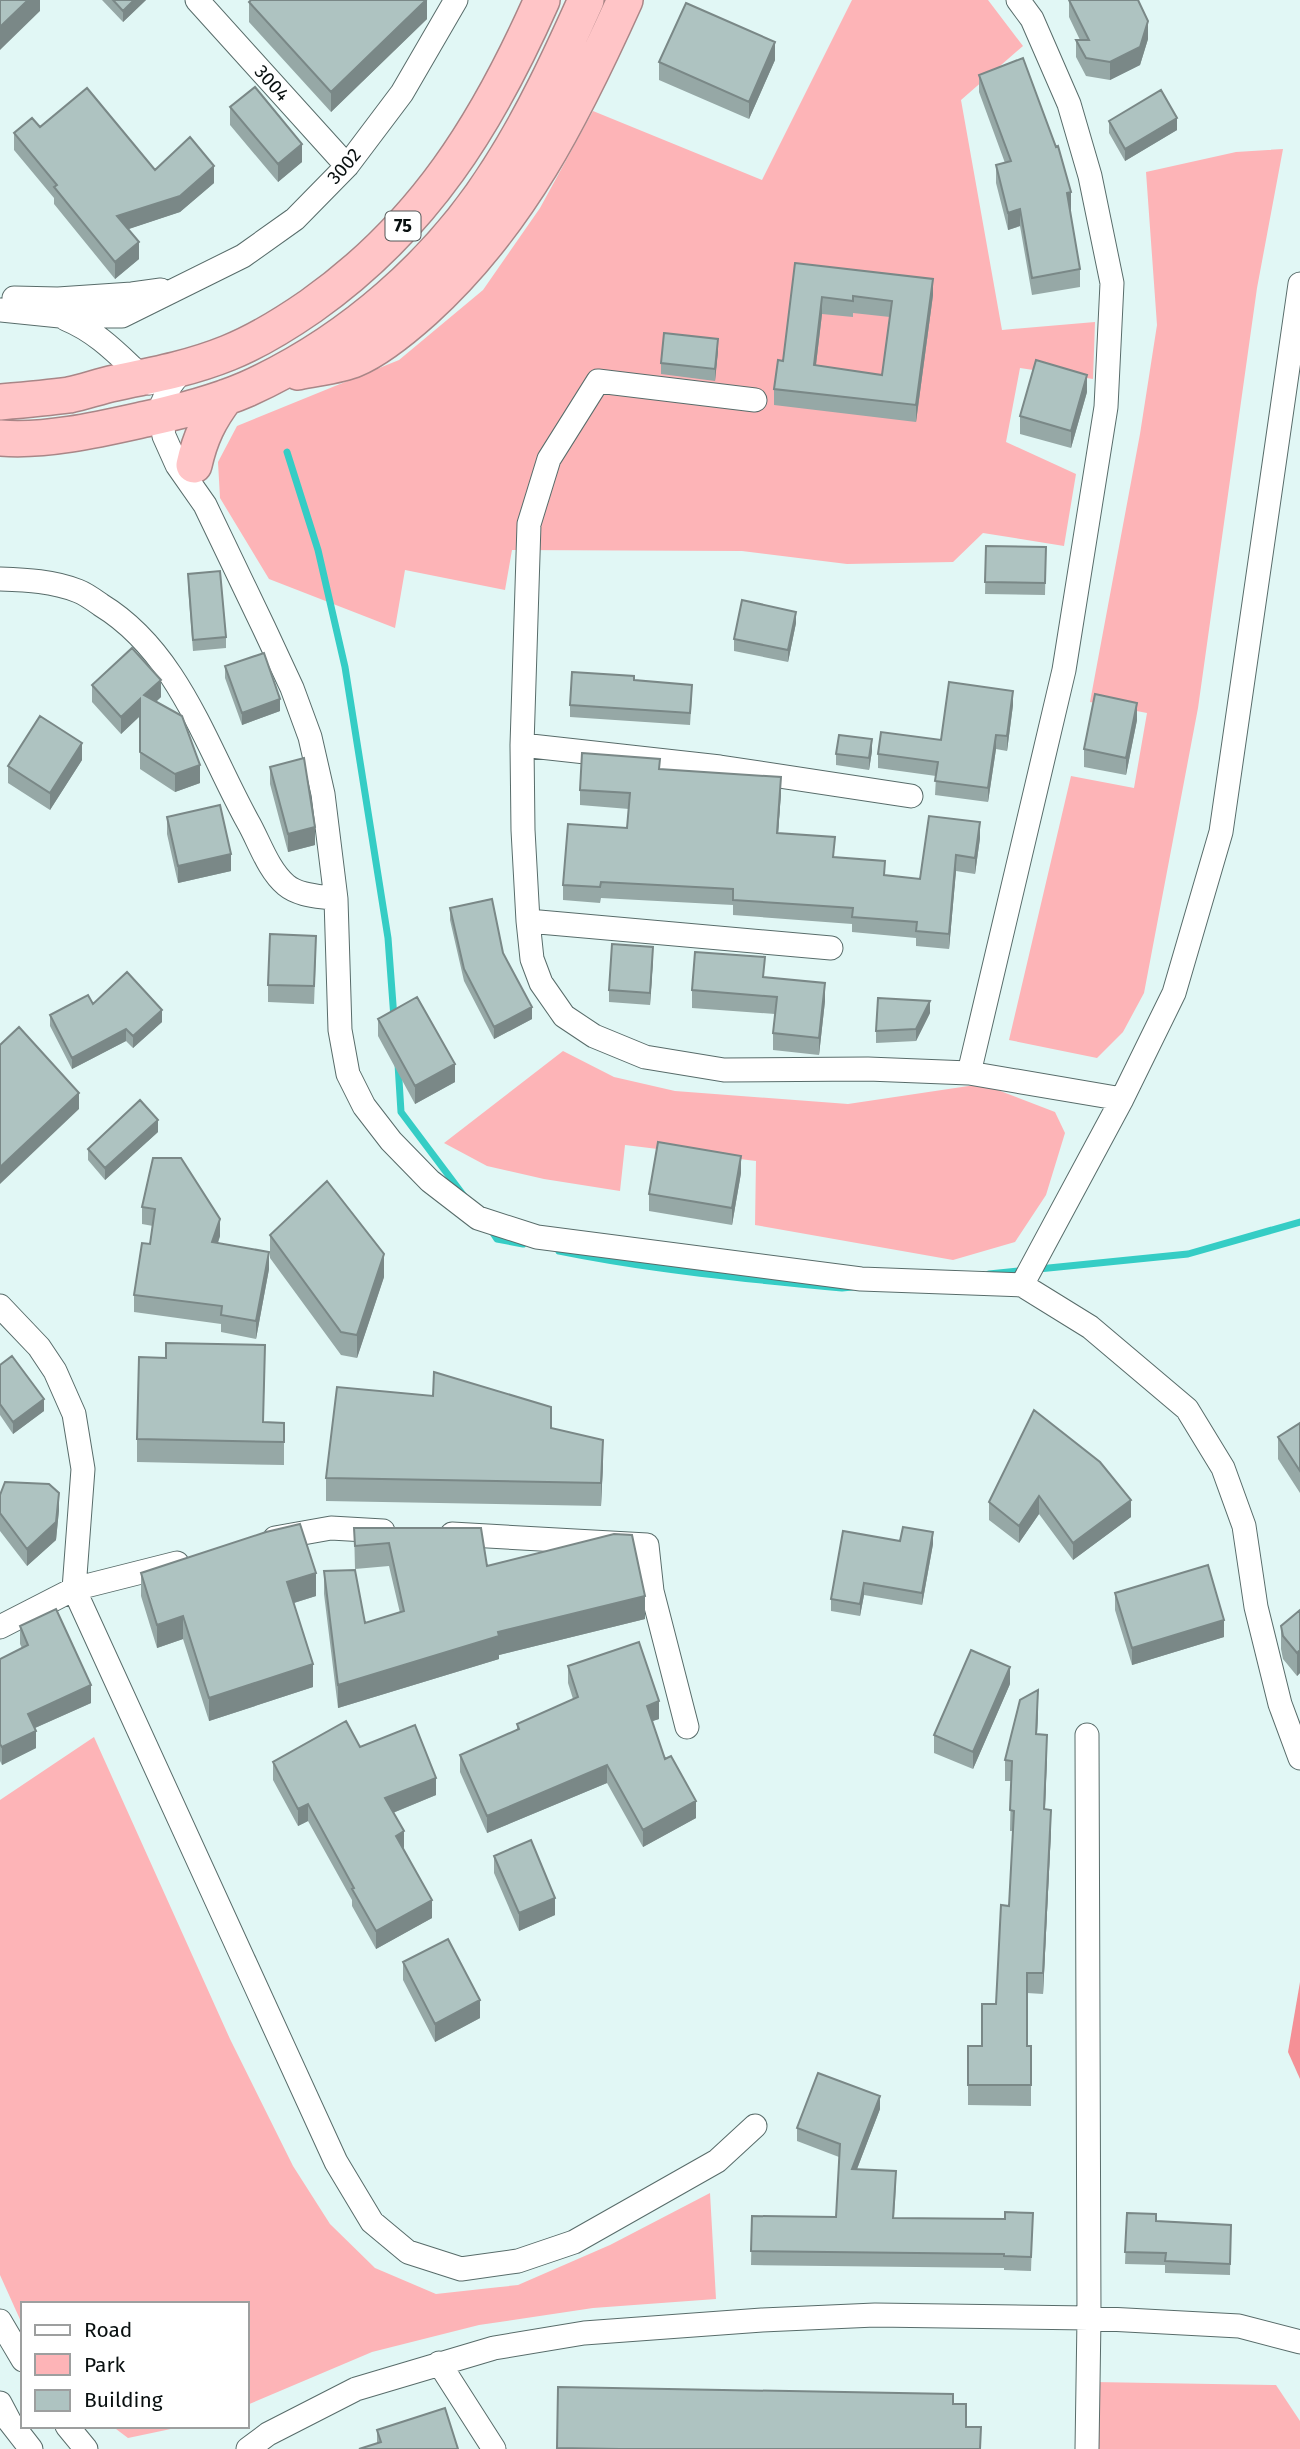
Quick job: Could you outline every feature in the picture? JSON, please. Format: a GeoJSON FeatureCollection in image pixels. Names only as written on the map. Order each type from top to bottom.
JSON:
{"type":"FeatureCollection","features":[{"type":"Feature","properties":{"kind":"highway","name":"75"},"geometry":{"type":"LineString","coordinates":[[0,438],[16,439],[92,430],[278,329],[366,264],[400,230],[465,148],[523,42],[542,0]]}},
{"type":"Feature","properties":{"kind":"highway","name":"75"},"geometry":{"type":"LineString","coordinates":[[0,402],[70,394],[160,392],[226,397],[298,363],[392,294],[430,257],[460,222],[499,170],[559,60],[586,0]]}},
{"type":"Feature","properties":{"kind":"highway"},"geometry":{"type":"LineString","coordinates":[[268,379],[355,359],[402,330],[456,281],[528,189],[591,75],[625,0]]}},
{"type":"Feature","properties":{"kind":"highway"},"geometry":{"type":"LineString","coordinates":[[194,465],[204,429],[211,415],[226,397]]}},
{"type":"Feature","properties":{"kind":"street","name":"3004"},"geometry":{"type":"LineString","coordinates":[[197,0],[347,166]]}},
{"type":"Feature","properties":{"kind":"street"},"geometry":{"type":"LineString","coordinates":[[969,1073],[1064,670],[1107,393],[1112,283],[1090,176],[1069,104],[1032,19],[1018,0]]}},
{"type":"Feature","properties":{"kind":"street","name":"3002"},"geometry":{"type":"LineString","coordinates":[[0,310],[60,317],[122,316],[243,256],[295,219],[347,166],[402,93],[450,3]]}},
{"type":"Feature","properties":{"kind":"street"},"geometry":{"type":"LineString","coordinates":[[1023,1285],[1122,1099],[1174,993],[1221,832],[1300,284]]}},
{"type":"Feature","properties":{"kind":"street","name":"3002"},"geometry":{"type":"LineString","coordinates":[[0,296],[58,299],[132,294],[185,286]]}},
{"type":"Feature","properties":{"kind":"street"},"geometry":{"type":"LineString","coordinates":[[60,317],[83,326],[96,335],[160,392],[194,465],[205,505]]}},
{"type":"Feature","properties":{"kind":"street"},"geometry":{"type":"LineString","coordinates":[[755,400],[598,382],[549,459],[529,524],[522,746],[528,921],[532,960],[541,983],[564,1016],[594,1035],[645,1057],[724,1070],[868,1069],[969,1073],[1122,1099]]}},
{"type":"Feature","properties":{"kind":"street"},"geometry":{"type":"LineString","coordinates":[[160,392],[164,436],[173,458],[205,505],[292,688],[310,737],[323,794],[337,899],[340,1030],[348,1074],[364,1106],[391,1141],[430,1181],[478,1218],[537,1237],[861,1279],[1023,1285],[1090,1327],[1187,1409],[1223,1468],[1244,1526],[1256,1608],[1280,1704],[1300,1758]]}},
{"type":"Feature","properties":{"kind":"street"},"geometry":{"type":"LineString","coordinates":[[0,579],[37,580],[79,591],[120,616],[148,644],[188,702],[275,873],[287,886],[303,893],[337,899]]}},
{"type":"Feature","properties":{"kind":"street"},"geometry":{"type":"LineString","coordinates":[[522,746],[720,767],[911,796]]}},
{"type":"Feature","properties":{"kind":"street"},"geometry":{"type":"LineString","coordinates":[[528,921],[831,948]]}},
{"type":"Feature","properties":{"kind":"street"},"geometry":{"type":"LineString","coordinates":[[0,1306],[40,1347],[55,1371],[74,1413],[83,1469],[74,1589],[336,2162],[372,2222],[408,2252],[461,2269],[517,2261],[574,2242],[716,2161],[754,2126]]}},
{"type":"Feature","properties":{"kind":"street"},"geometry":{"type":"LineString","coordinates":[[257,1543],[295,1533],[331,1528],[400,1531]]}},
{"type":"Feature","properties":{"kind":"street"},"geometry":{"type":"LineString","coordinates":[[427,1533],[647,1545],[652,1591],[687,1727]]}},
{"type":"Feature","properties":{"kind":"street"},"geometry":{"type":"LineString","coordinates":[[0,1627],[74,1589],[192,1559]]}},
{"type":"Feature","properties":{"kind":"street"},"geometry":{"type":"LineString","coordinates":[[1087,1735],[1087,2449]]}},
{"type":"Feature","properties":{"kind":"street"},"geometry":{"type":"LineString","coordinates":[[248,2449],[268,2434],[356,2389],[495,2348],[584,2333],[874,2315],[1089,2318],[1239,2326],[1300,2342]]}},
{"type":"Feature","properties":{"kind":"street"},"geometry":{"type":"LineString","coordinates":[[0,2321],[21,2357]]}},
{"type":"Feature","properties":{"kind":"street"},"geometry":{"type":"LineString","coordinates":[[439,2363],[494,2449]]}},
{"type":"Feature","properties":{"kind":"street"},"geometry":{"type":"LineString","coordinates":[[0,2403],[10,2423],[31,2449]]}},
{"type":"Feature","properties":{"kind":"street"},"geometry":{"type":"LineString","coordinates":[[69,2428],[86,2449]]}},
{"type":"Feature","properties":{"kind":"green space"},"geometry":{"type":"Polygon","coordinates":[[[852,0],[988,0],[1023,46],[961,100],[1002,330],[1095,322],[1093,379],[1020,368],[1006,442],[1076,474],[1064,546],[983,533],[953,562],[847,564],[742,551],[512,550],[505,590],[405,570],[395,628],[269,579],[220,498],[218,462],[237,426],[399,360],[483,290],[540,208],[593,111],[762,180],[852,0]]]}},
{"type":"Feature","properties":{"kind":"green space"},"geometry":{"type":"Polygon","coordinates":[[[1283,149],[1257,288],[1198,708],[1144,993],[1123,1032],[1097,1058],[1009,1040],[1071,776],[1134,788],[1147,713],[1090,702],[1140,434],[1157,325],[1146,172],[1236,152],[1283,149]]]}},
{"type":"Feature","properties":{"kind":"green space"},"geometry":{"type":"Polygon","coordinates":[[[563,1051],[614,1077],[675,1091],[848,1104],[982,1084],[1055,1112],[1065,1133],[1046,1195],[1015,1242],[953,1260],[755,1225],[756,1161],[625,1145],[620,1191],[544,1179],[487,1166],[444,1143],[563,1051]]]}},
{"type":"Feature","properties":{"kind":"green space"},"geometry":{"type":"Polygon","coordinates":[[[94,1737],[230,2039],[293,2166],[330,2224],[375,2268],[436,2294],[518,2285],[610,2245],[710,2193],[716,2299],[593,2308],[479,2325],[372,2352],[248,2405],[248,2302],[21,2302],[21,2322],[0,2275],[0,1800],[94,1737]]]}},
{"type":"Feature","properties":{"kind":"green space"},"geometry":{"type":"Polygon","coordinates":[[[1094,2382],[1276,2385],[1300,2421],[1300,2449],[1091,2449],[1094,2382]]]}},
{"type":"Feature","properties":{"kind":"green space"},"geometry":{"type":"Polygon","coordinates":[[[115,2428],[176,2428],[128,2438],[115,2428]]]}},
{"type":"Feature","properties":{"kind":"shaded area"},"geometry":{"type":"Polygon","coordinates":[[[1300,1982],[1300,2079],[1288,2052],[1300,1982]]]}},
{"type":"Feature","properties":{"kind":"building"},"geometry":{"type":"Polygon","coordinates":[[[0,0],[28,0],[0,27],[0,0]]]}},
{"type":"Feature","properties":{"kind":"building"},"geometry":{"type":"Polygon","coordinates":[[[113,0],[134,0],[123,11],[113,0]]]}},
{"type":"Feature","properties":{"kind":"building"},"geometry":{"type":"Polygon","coordinates":[[[426,0],[331,92],[249,2],[426,0]]]}},
{"type":"Feature","properties":{"kind":"building"},"geometry":{"type":"Polygon","coordinates":[[[1069,0],[1138,0],[1148,21],[1140,47],[1110,62],[1086,58],[1076,40],[1089,40],[1069,0]]]}},
{"type":"Feature","properties":{"kind":"building"},"geometry":{"type":"Polygon","coordinates":[[[686,3],[775,42],[749,102],[659,62],[686,3]]]}},
{"type":"Feature","properties":{"kind":"building"},"geometry":{"type":"Polygon","coordinates":[[[1023,58],[1056,147],[1058,146],[1071,192],[1067,193],[1080,269],[1032,278],[1020,209],[1008,213],[996,165],[1011,161],[979,75],[1023,58]]]}},
{"type":"Feature","properties":{"kind":"building"},"geometry":{"type":"Polygon","coordinates":[[[255,87],[302,144],[278,164],[230,107],[255,87]]]}},
{"type":"Feature","properties":{"kind":"building"},"geometry":{"type":"Polygon","coordinates":[[[87,88],[155,170],[190,137],[214,166],[180,196],[117,216],[139,242],[115,262],[14,133],[32,118],[40,127],[87,88]]]}},
{"type":"Feature","properties":{"kind":"building"},"geometry":{"type":"Polygon","coordinates":[[[1161,90],[1177,118],[1125,149],[1109,121],[1161,90]]]}},
{"type":"Feature","properties":{"kind":"building"},"geometry":{"type":"Polygon","coordinates":[[[795,263],[933,279],[916,405],[774,389],[778,360],[783,361],[795,263]],[[853,296],[853,301],[822,297],[814,365],[882,375],[892,301],[853,296]]]}},
{"type":"Feature","properties":{"kind":"building"},"geometry":{"type":"Polygon","coordinates":[[[664,333],[718,339],[715,369],[661,363],[664,333]]]}},
{"type":"Feature","properties":{"kind":"building"},"geometry":{"type":"Polygon","coordinates":[[[1036,360],[1087,375],[1071,431],[1020,416],[1036,360]]]}},
{"type":"Feature","properties":{"kind":"building"},"geometry":{"type":"Polygon","coordinates":[[[986,546],[1046,547],[1045,583],[985,582],[986,546]]]}},
{"type":"Feature","properties":{"kind":"building"},"geometry":{"type":"Polygon","coordinates":[[[220,571],[226,637],[193,640],[188,574],[220,571]]]}},
{"type":"Feature","properties":{"kind":"building"},"geometry":{"type":"Polygon","coordinates":[[[742,600],[796,612],[788,650],[734,639],[742,600]]]}},
{"type":"Feature","properties":{"kind":"building"},"geometry":{"type":"Polygon","coordinates":[[[132,648],[161,680],[144,695],[182,716],[200,765],[175,774],[140,752],[140,699],[121,717],[92,685],[132,648]]]}},
{"type":"Feature","properties":{"kind":"building"},"geometry":{"type":"Polygon","coordinates":[[[264,653],[280,699],[242,713],[225,666],[264,653]]]}},
{"type":"Feature","properties":{"kind":"building"},"geometry":{"type":"Polygon","coordinates":[[[572,672],[634,676],[634,680],[692,685],[690,713],[570,705],[572,672]]]}},
{"type":"Feature","properties":{"kind":"building"},"geometry":{"type":"Polygon","coordinates":[[[949,682],[1013,691],[1007,736],[996,735],[988,788],[935,781],[938,762],[878,754],[881,732],[941,740],[949,682]]]}},
{"type":"Feature","properties":{"kind":"building"},"geometry":{"type":"Polygon","coordinates":[[[1095,694],[1137,703],[1126,758],[1084,749],[1095,694]]]}},
{"type":"Feature","properties":{"kind":"building"},"geometry":{"type":"Polygon","coordinates":[[[40,716],[82,743],[50,793],[8,766],[40,716]]]}},
{"type":"Feature","properties":{"kind":"building"},"geometry":{"type":"Polygon","coordinates":[[[839,735],[872,739],[869,758],[836,754],[839,735]]]}},
{"type":"Feature","properties":{"kind":"building"},"geometry":{"type":"Polygon","coordinates":[[[582,753],[660,759],[659,769],[781,777],[777,833],[835,837],[833,857],[885,861],[884,875],[920,879],[929,816],[980,822],[975,858],[956,855],[949,934],[916,931],[917,922],[852,917],[853,908],[733,900],[733,889],[601,882],[600,887],[563,885],[568,824],[627,828],[630,793],[580,790],[582,753]]]}},
{"type":"Feature","properties":{"kind":"building"},"geometry":{"type":"Polygon","coordinates":[[[304,758],[315,827],[288,834],[270,767],[304,758]]]}},
{"type":"Feature","properties":{"kind":"building"},"geometry":{"type":"Polygon","coordinates":[[[220,805],[231,854],[178,866],[167,817],[220,805]]]}},
{"type":"Feature","properties":{"kind":"building"},"geometry":{"type":"Polygon","coordinates":[[[492,899],[503,953],[532,1007],[494,1027],[464,969],[450,908],[492,899]]]}},
{"type":"Feature","properties":{"kind":"building"},"geometry":{"type":"Polygon","coordinates":[[[270,934],[316,936],[314,986],[268,985],[270,934]]]}},
{"type":"Feature","properties":{"kind":"building"},"geometry":{"type":"Polygon","coordinates":[[[612,944],[653,947],[650,993],[609,990],[612,944]]]}},
{"type":"Feature","properties":{"kind":"building"},"geometry":{"type":"Polygon","coordinates":[[[695,952],[765,957],[763,977],[825,983],[819,1038],[773,1033],[777,997],[692,990],[695,952]]]}},
{"type":"Feature","properties":{"kind":"building"},"geometry":{"type":"Polygon","coordinates":[[[127,972],[162,1010],[133,1036],[126,1029],[72,1058],[50,1015],[88,995],[93,1004],[127,972]]]}},
{"type":"Feature","properties":{"kind":"building"},"geometry":{"type":"Polygon","coordinates":[[[417,997],[455,1064],[415,1086],[378,1019],[417,997]]]}},
{"type":"Feature","properties":{"kind":"building"},"geometry":{"type":"Polygon","coordinates":[[[878,998],[930,1001],[916,1029],[876,1031],[878,998]]]}},
{"type":"Feature","properties":{"kind":"building"},"geometry":{"type":"Polygon","coordinates":[[[19,1027],[79,1093],[0,1167],[0,1045],[19,1027]]]}},
{"type":"Feature","properties":{"kind":"building"},"geometry":{"type":"Polygon","coordinates":[[[140,1100],[158,1120],[105,1168],[88,1149],[140,1100]]]}},
{"type":"Feature","properties":{"kind":"building"},"geometry":{"type":"Polygon","coordinates":[[[658,1142],[741,1156],[732,1208],[649,1194],[658,1142]]]}},
{"type":"Feature","properties":{"kind":"building"},"geometry":{"type":"Polygon","coordinates":[[[153,1158],[181,1158],[220,1219],[212,1242],[269,1252],[256,1321],[221,1315],[222,1306],[134,1295],[142,1243],[150,1244],[155,1209],[142,1207],[153,1158]]]}},
{"type":"Feature","properties":{"kind":"building"},"geometry":{"type":"Polygon","coordinates":[[[327,1181],[384,1254],[357,1335],[341,1332],[270,1235],[327,1181]]]}},
{"type":"Feature","properties":{"kind":"building"},"geometry":{"type":"Polygon","coordinates":[[[166,1343],[265,1345],[263,1422],[284,1423],[284,1442],[137,1439],[139,1357],[166,1358],[166,1343]]]}},
{"type":"Feature","properties":{"kind":"building"},"geometry":{"type":"Polygon","coordinates":[[[12,1356],[44,1399],[13,1422],[0,1404],[0,1365],[12,1356]]]}},
{"type":"Feature","properties":{"kind":"building"},"geometry":{"type":"Polygon","coordinates":[[[434,1372],[551,1407],[551,1428],[603,1440],[601,1483],[326,1478],[337,1387],[433,1396],[434,1372]]]}},
{"type":"Feature","properties":{"kind":"building"},"geometry":{"type":"Polygon","coordinates":[[[1034,1410],[1100,1462],[1131,1500],[1073,1543],[1039,1496],[1019,1526],[989,1502],[1034,1410]]]}},
{"type":"Feature","properties":{"kind":"building"},"geometry":{"type":"Polygon","coordinates":[[[1300,1423],[1300,1471],[1278,1437],[1300,1423]]]}},
{"type":"Feature","properties":{"kind":"building"},"geometry":{"type":"Polygon","coordinates":[[[5,1482],[49,1484],[59,1493],[56,1522],[27,1549],[0,1513],[0,1495],[5,1482]]]}},
{"type":"Feature","properties":{"kind":"building"},"geometry":{"type":"Polygon","coordinates":[[[300,1524],[316,1573],[287,1582],[313,1664],[209,1698],[183,1616],[157,1625],[141,1573],[266,1532],[300,1524]]]}},
{"type":"Feature","properties":{"kind":"building"},"geometry":{"type":"Polygon","coordinates":[[[903,1527],[933,1532],[922,1593],[864,1583],[860,1604],[831,1599],[843,1531],[900,1541],[903,1527]]]}},
{"type":"Feature","properties":{"kind":"building"},"geometry":{"type":"Polygon","coordinates":[[[354,1528],[481,1528],[487,1566],[614,1534],[632,1535],[645,1596],[498,1632],[499,1636],[338,1685],[324,1571],[355,1570],[365,1623],[404,1611],[389,1543],[355,1546],[354,1528]]]}},
{"type":"Feature","properties":{"kind":"building"},"geometry":{"type":"Polygon","coordinates":[[[1208,1565],[1224,1620],[1132,1648],[1115,1593],[1208,1565]]]}},
{"type":"Feature","properties":{"kind":"building"},"geometry":{"type":"Polygon","coordinates":[[[56,1609],[91,1685],[28,1714],[36,1731],[2,1747],[0,1659],[28,1645],[20,1626],[56,1609]]]}},
{"type":"Feature","properties":{"kind":"building"},"geometry":{"type":"Polygon","coordinates":[[[1300,1610],[1300,1650],[1297,1653],[1283,1636],[1281,1626],[1300,1610]]]}},
{"type":"Feature","properties":{"kind":"building"},"geometry":{"type":"Polygon","coordinates":[[[639,1642],[659,1701],[647,1706],[665,1759],[671,1756],[696,1801],[643,1830],[607,1765],[487,1816],[460,1755],[519,1729],[517,1724],[578,1697],[568,1666],[639,1642]]]}},
{"type":"Feature","properties":{"kind":"building"},"geometry":{"type":"Polygon","coordinates":[[[971,1650],[1010,1667],[973,1752],[934,1735],[971,1650]]]}},
{"type":"Feature","properties":{"kind":"building"},"geometry":{"type":"Polygon","coordinates":[[[1038,1690],[1036,1734],[1047,1735],[1044,1809],[1051,1810],[1043,1973],[1027,1973],[1027,2046],[1031,2046],[1031,2085],[968,2085],[968,2046],[982,2046],[982,2004],[996,2004],[1001,1905],[1009,1906],[1014,1811],[1010,1810],[1012,1761],[1005,1760],[1020,1700],[1038,1690]]]}},
{"type":"Feature","properties":{"kind":"building"},"geometry":{"type":"Polygon","coordinates":[[[346,1721],[360,1747],[415,1725],[436,1778],[385,1798],[404,1831],[396,1836],[432,1900],[376,1931],[308,1804],[298,1809],[273,1762],[346,1721]]]}},
{"type":"Feature","properties":{"kind":"building"},"geometry":{"type":"Polygon","coordinates":[[[531,1840],[555,1898],[519,1913],[494,1856],[531,1840]]]}},
{"type":"Feature","properties":{"kind":"building"},"geometry":{"type":"Polygon","coordinates":[[[448,1939],[480,2000],[435,2024],[403,1962],[448,1939]]]}},
{"type":"Feature","properties":{"kind":"building"},"geometry":{"type":"Polygon","coordinates":[[[818,2073],[880,2096],[852,2169],[896,2171],[893,2218],[1005,2219],[1005,2212],[1033,2213],[1031,2257],[1004,2254],[751,2251],[752,2216],[836,2217],[840,2144],[797,2128],[818,2073]]]}},
{"type":"Feature","properties":{"kind":"building"},"geometry":{"type":"Polygon","coordinates":[[[1127,2213],[1156,2214],[1156,2221],[1231,2225],[1230,2264],[1165,2261],[1166,2253],[1125,2252],[1127,2213]]]}},
{"type":"Feature","properties":{"kind":"building"},"geometry":{"type":"Polygon","coordinates":[[[558,2387],[953,2394],[953,2404],[966,2404],[966,2427],[981,2427],[980,2449],[557,2448],[558,2387]]]}},
{"type":"Feature","properties":{"kind":"building"},"geometry":{"type":"Polygon","coordinates":[[[445,2408],[458,2449],[359,2449],[381,2442],[377,2430],[445,2408]]]}},
{"type":"Feature","properties":{"kind":"waterway"},"geometry":{"type":"LineString","coordinates":[[287,452],[318,550],[345,667],[388,938],[394,1018]]}},
{"type":"Feature","properties":{"kind":"waterway"},"geometry":{"type":"LineString","coordinates":[[398,1064],[401,1112],[464,1196]]}},
{"type":"Feature","properties":{"kind":"waterway"},"geometry":{"type":"LineString","coordinates":[[989,1274],[1188,1254],[1300,1222]]}},
{"type":"Feature","properties":{"kind":"waterway"},"geometry":{"type":"LineString","coordinates":[[491,1230],[497,1239],[523,1244]]}},
{"type":"Feature","properties":{"kind":"waterway"},"geometry":{"type":"LineString","coordinates":[[559,1251],[700,1273],[852,1287]]}}]}
